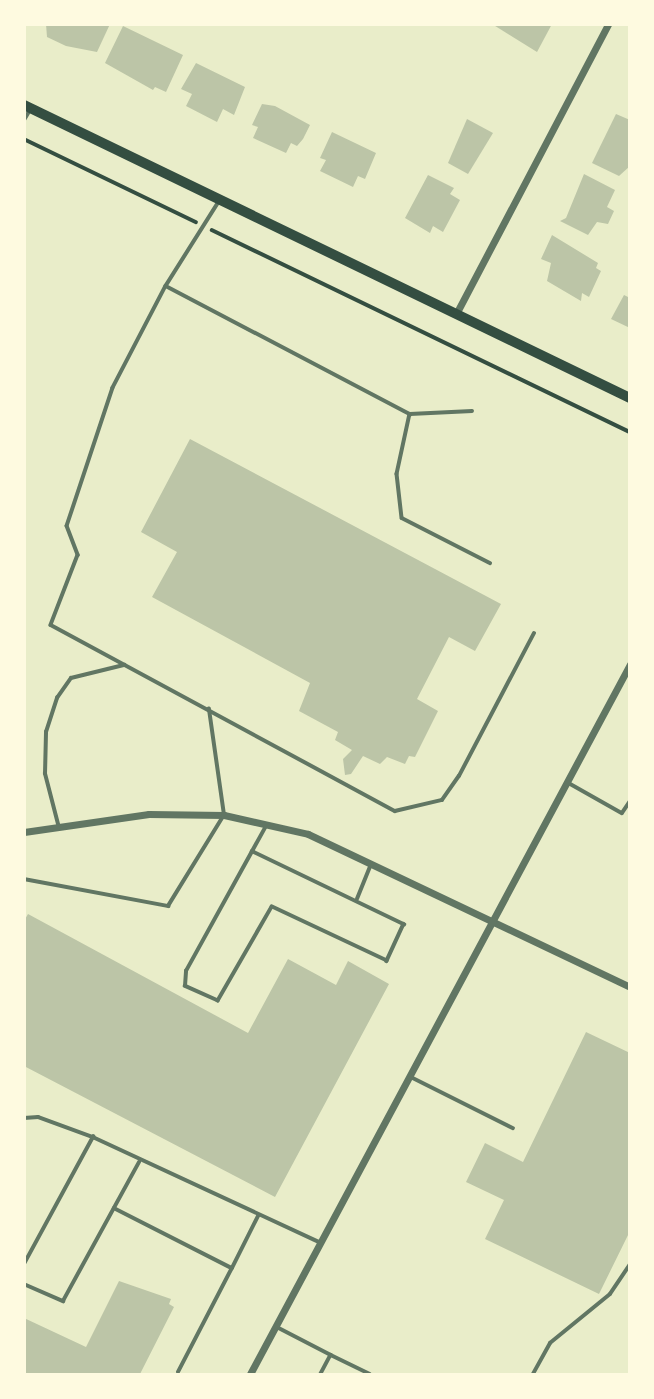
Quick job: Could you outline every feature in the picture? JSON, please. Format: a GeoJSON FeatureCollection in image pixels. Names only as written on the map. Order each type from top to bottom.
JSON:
{"type":"FeatureCollection","features":[{"type":"Feature","properties":{"kind":"main road"},"geometry":{"type":"LineString","coordinates":[[28,107],[629,398]]}},
{"type":"Feature","properties":{"kind":"street"},"geometry":{"type":"LineString","coordinates":[[456,314],[608,24]]}},
{"type":"Feature","properties":{"kind":"street"},"geometry":{"type":"LineString","coordinates":[[250,1374],[627,674],[629,664]]}},
{"type":"Feature","properties":{"kind":"street"},"geometry":{"type":"LineString","coordinates":[[24,832],[60,830],[149,814],[223,815],[308,834],[629,988]]}},
{"type":"Feature","properties":{"kind":"lane"},"geometry":{"type":"LineString","coordinates":[[24,120],[28,107]]}},
{"type":"Feature","properties":{"kind":"lane"},"geometry":{"type":"LineString","coordinates":[[220,200],[166,286],[113,388],[67,526],[78,555],[51,625],[209,709],[348,790],[395,811],[442,800],[459,776],[534,633]]}},
{"type":"Feature","properties":{"kind":"lane"},"geometry":{"type":"LineString","coordinates":[[166,286],[410,414],[472,411]]}},
{"type":"Feature","properties":{"kind":"lane"},"geometry":{"type":"LineString","coordinates":[[410,414],[397,474],[402,518],[489,564]]}},
{"type":"Feature","properties":{"kind":"lane"},"geometry":{"type":"LineString","coordinates":[[60,830],[45,774],[46,732],[57,698],[71,678],[125,665]]}},
{"type":"Feature","properties":{"kind":"lane"},"geometry":{"type":"LineString","coordinates":[[24,878],[168,906],[223,815],[209,709]]}},
{"type":"Feature","properties":{"kind":"lane"},"geometry":{"type":"LineString","coordinates":[[568,782],[622,813],[629,801]]}},
{"type":"Feature","properties":{"kind":"lane"},"geometry":{"type":"LineString","coordinates":[[252,851],[357,899],[404,924],[387,961],[272,907],[218,1001],[186,986],[186,971],[252,851],[267,824]]}},
{"type":"Feature","properties":{"kind":"lane"},"geometry":{"type":"LineString","coordinates":[[357,899],[372,864]]}},
{"type":"Feature","properties":{"kind":"lane"},"geometry":{"type":"LineString","coordinates":[[411,1077],[513,1128]]}},
{"type":"Feature","properties":{"kind":"lane"},"geometry":{"type":"LineString","coordinates":[[24,1118],[38,1117],[93,1137],[139,1161],[321,1242]]}},
{"type":"Feature","properties":{"kind":"lane"},"geometry":{"type":"LineString","coordinates":[[24,1265],[93,1137]]}},
{"type":"Feature","properties":{"kind":"lane"},"geometry":{"type":"LineString","coordinates":[[24,1284],[63,1301],[139,1161]]}},
{"type":"Feature","properties":{"kind":"lane"},"geometry":{"type":"LineString","coordinates":[[114,1208],[232,1268]]}},
{"type":"Feature","properties":{"kind":"lane"},"geometry":{"type":"LineString","coordinates":[[178,1372],[259,1215]]}},
{"type":"Feature","properties":{"kind":"lane"},"geometry":{"type":"LineString","coordinates":[[533,1374],[550,1343],[610,1294],[629,1264]]}},
{"type":"Feature","properties":{"kind":"lane"},"geometry":{"type":"LineString","coordinates":[[276,1327],[370,1374]]}},
{"type":"Feature","properties":{"kind":"lane"},"geometry":{"type":"LineString","coordinates":[[321,1374],[331,1355]]}},
{"type":"Feature","properties":{"kind":"path"},"geometry":{"type":"LineString","coordinates":[[24,139],[629,432]]}},
{"type":"Feature","properties":{"kind":"building"},"geometry":{"type":"Polygon","coordinates":[[[46,24],[110,24],[97,52],[66,46],[47,37],[46,24]]]}},
{"type":"Feature","properties":{"kind":"building"},"geometry":{"type":"Polygon","coordinates":[[[492,24],[552,24],[537,52],[492,24]]]}},
{"type":"Feature","properties":{"kind":"building"},"geometry":{"type":"Polygon","coordinates":[[[123,26],[183,55],[166,92],[155,87],[153,90],[105,63],[123,26]]]}},
{"type":"Feature","properties":{"kind":"building"},"geometry":{"type":"Polygon","coordinates":[[[196,63],[245,87],[234,115],[223,109],[217,122],[186,106],[192,94],[181,89],[196,63]]]}},
{"type":"Feature","properties":{"kind":"building"},"geometry":{"type":"Polygon","coordinates":[[[262,104],[275,106],[310,125],[297,146],[291,143],[286,153],[253,138],[258,127],[252,125],[262,104]]]}},
{"type":"Feature","properties":{"kind":"building"},"geometry":{"type":"Polygon","coordinates":[[[616,114],[630,120],[630,166],[619,176],[592,163],[616,114]]]}},
{"type":"Feature","properties":{"kind":"building"},"geometry":{"type":"Polygon","coordinates":[[[467,119],[493,133],[468,174],[448,163],[467,119]]]}},
{"type":"Feature","properties":{"kind":"building"},"geometry":{"type":"Polygon","coordinates":[[[332,132],[376,153],[365,179],[358,176],[353,187],[320,171],[326,160],[320,158],[332,132]]]}},
{"type":"Feature","properties":{"kind":"building"},"geometry":{"type":"Polygon","coordinates":[[[584,174],[615,190],[607,207],[614,211],[608,224],[597,222],[588,235],[560,221],[566,218],[584,174]]]}},
{"type":"Feature","properties":{"kind":"building"},"geometry":{"type":"Polygon","coordinates":[[[428,175],[454,188],[450,194],[460,200],[443,232],[433,226],[430,233],[405,218],[428,175]]]}},
{"type":"Feature","properties":{"kind":"building"},"geometry":{"type":"Polygon","coordinates":[[[552,235],[598,263],[596,268],[601,271],[589,297],[582,293],[581,301],[547,281],[551,263],[541,259],[552,235]]]}},
{"type":"Feature","properties":{"kind":"building"},"geometry":{"type":"Polygon","coordinates":[[[624,295],[630,298],[630,328],[611,319],[624,295]]]}},
{"type":"Feature","properties":{"kind":"building"},"geometry":{"type":"Polygon","coordinates":[[[190,439],[501,604],[475,651],[449,637],[417,699],[438,711],[415,757],[409,756],[405,764],[387,757],[380,764],[363,756],[351,774],[345,775],[343,759],[352,750],[335,740],[338,732],[299,711],[310,683],[152,597],[177,552],[141,532],[190,439]]]}},
{"type":"Feature","properties":{"kind":"building"},"geometry":{"type":"Polygon","coordinates":[[[28,914],[248,1033],[288,959],[336,985],[348,961],[389,984],[275,1197],[24,1066],[24,921],[28,914]]]}},
{"type":"Feature","properties":{"kind":"building"},"geometry":{"type":"Polygon","coordinates":[[[586,1032],[630,1053],[630,1231],[599,1294],[485,1239],[504,1200],[466,1182],[485,1143],[523,1162],[586,1032]]]}},
{"type":"Feature","properties":{"kind":"building"},"geometry":{"type":"Polygon","coordinates":[[[119,1281],[171,1299],[169,1304],[174,1307],[140,1374],[24,1374],[24,1318],[86,1347],[119,1281]]]}}]}
